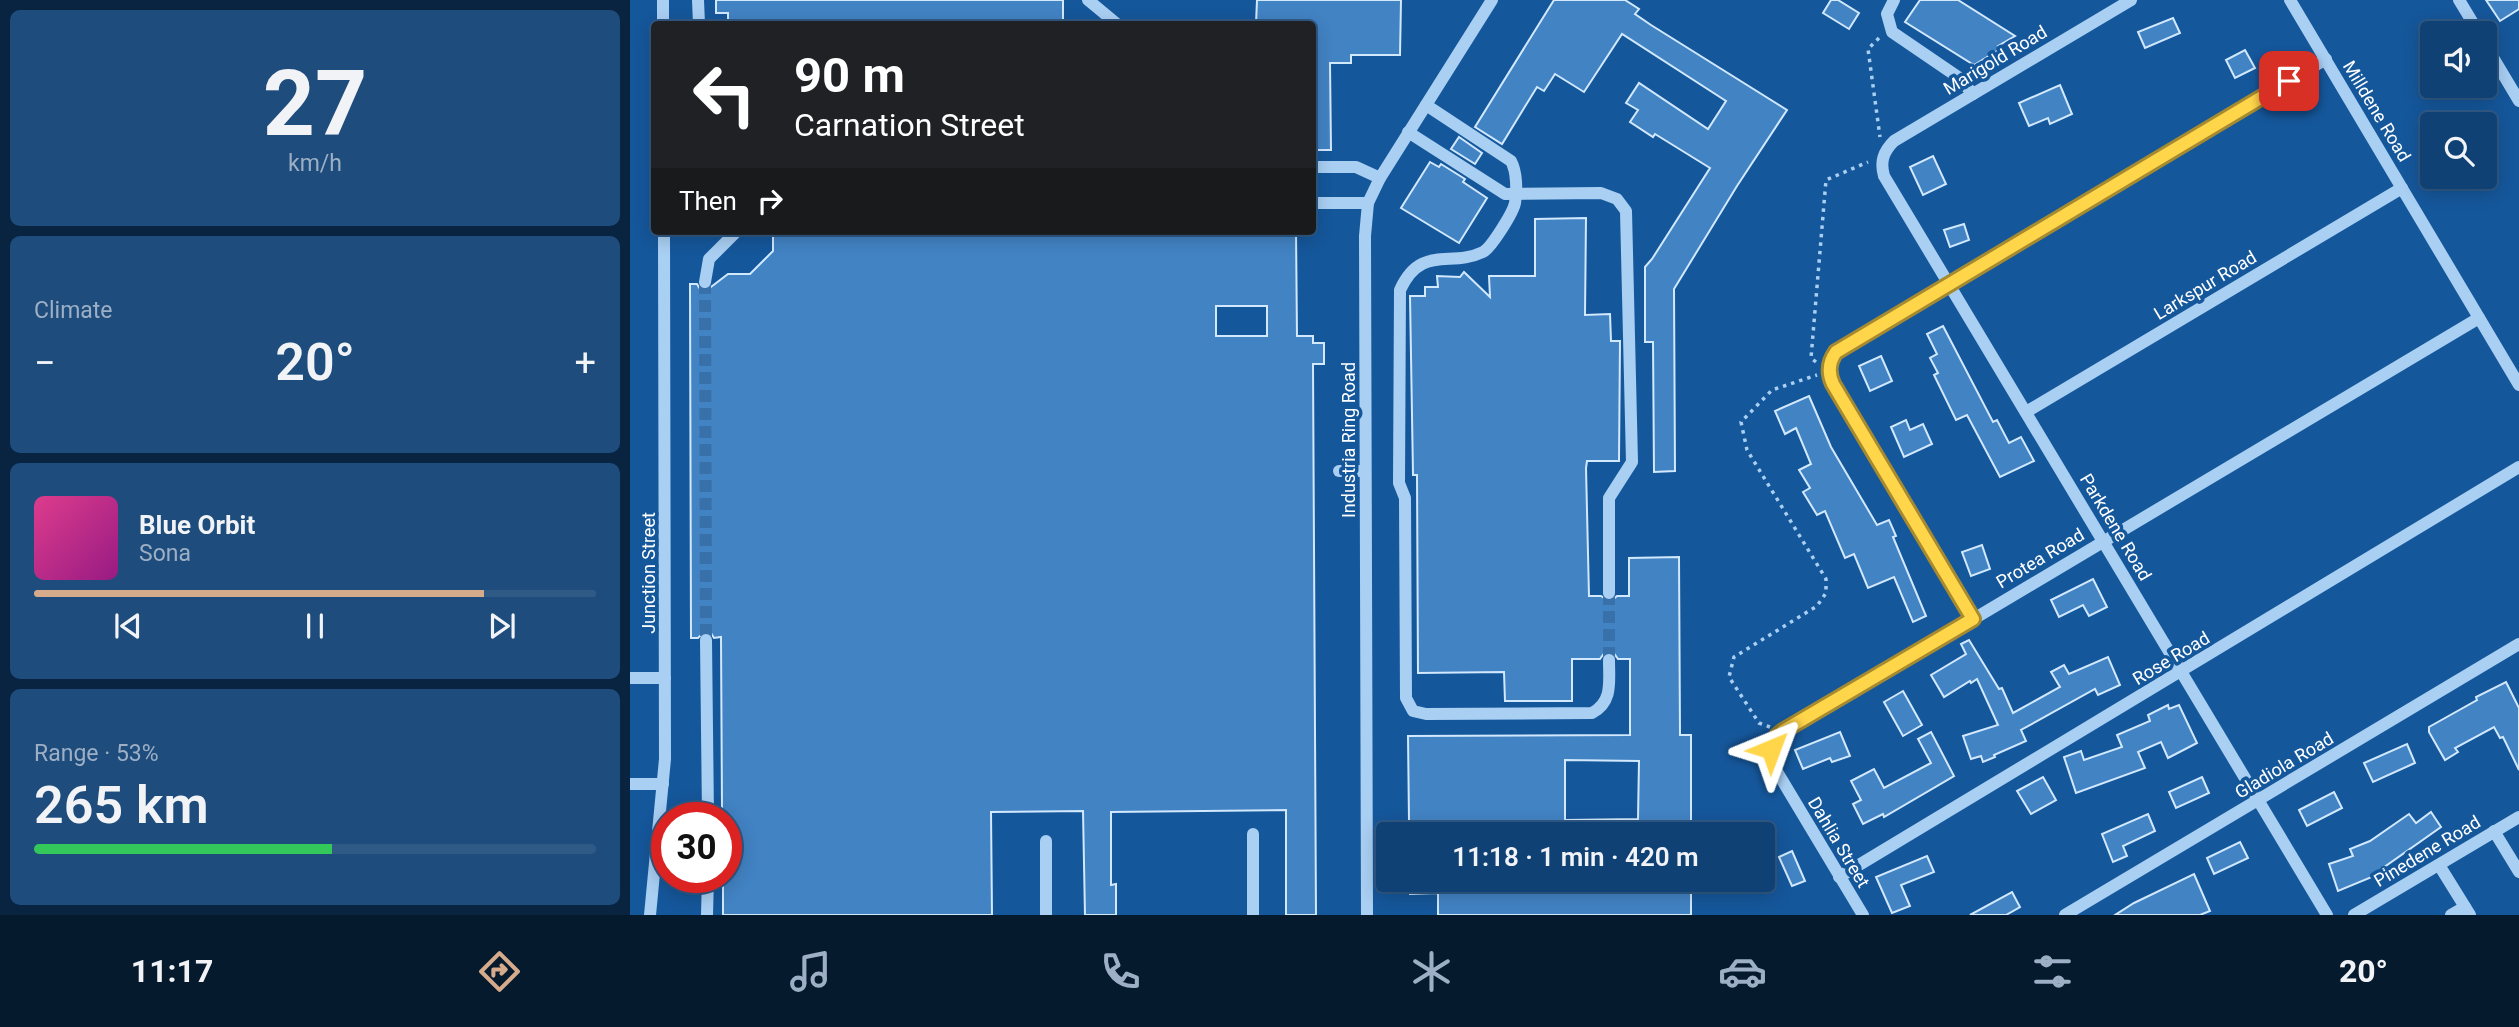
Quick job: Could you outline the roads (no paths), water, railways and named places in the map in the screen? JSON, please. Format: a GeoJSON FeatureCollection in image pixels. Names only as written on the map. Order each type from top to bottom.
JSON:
{"type":"FeatureCollection","features":[{"type":"Feature","properties":{"kind":"street"},"geometry":{"type":"LineString","coordinates":[[663,0],[663,21]]}},
{"type":"Feature","properties":{"kind":"street"},"geometry":{"type":"LineString","coordinates":[[698,0],[699,21]]}},
{"type":"Feature","properties":{"kind":"street"},"geometry":{"type":"LineString","coordinates":[[1088,0],[1113,21]]}},
{"type":"Feature","properties":{"kind":"street","name":"Industria Ring Road"},"geometry":{"type":"LineString","coordinates":[[1367,915],[1365,236],[1368,203],[1408,132],[1492,0]]}},
{"type":"Feature","properties":{"kind":"street"},"geometry":{"type":"LineString","coordinates":[[1894,0],[1887,14],[1889,28],[1896,37],[1958,77],[1973,94]]}},
{"type":"Feature","properties":{"kind":"street","name":"Marigold Road"},"geometry":{"type":"LineString","coordinates":[[1883,156],[1894,141],[2131,0]]}},
{"type":"Feature","properties":{"kind":"street","name":"Milldene Road"},"geometry":{"type":"LineString","coordinates":[[2290,0],[2519,385]]}},
{"type":"Feature","properties":{"kind":"street"},"geometry":{"type":"LineString","coordinates":[[2459,0],[2472,21]]}},
{"type":"Feature","properties":{"kind":"street"},"geometry":{"type":"LineString","coordinates":[[1973,619],[1833,384],[1829,371],[1833,356],[1839,349],[2326,60]]}},
{"type":"Feature","properties":{"kind":"street"},"geometry":{"type":"LineString","coordinates":[[2497,64],[2519,101]]}},
{"type":"Feature","properties":{"kind":"street"},"geometry":{"type":"LineString","coordinates":[[1426,105],[1511,161],[1515,169],[1515,206],[1487,250],[1473,256],[1424,262],[1407,277],[1399,290],[1399,483],[1405,498],[1404,693],[1409,707],[1426,714],[1584,714],[1597,711],[1606,701],[1609,691],[1609,660]]}},
{"type":"Feature","properties":{"kind":"street"},"geometry":{"type":"LineString","coordinates":[[1408,132],[1500,192],[1515,195],[1601,193],[1617,199],[1626,211],[1632,462],[1609,498],[1609,593]]}},
{"type":"Feature","properties":{"kind":"street","name":"Parkdene Road"},"geometry":{"type":"LineString","coordinates":[[1883,156],[1884,176],[2327,915]]}},
{"type":"Feature","properties":{"kind":"street"},"geometry":{"type":"LineString","coordinates":[[1316,167],[1356,167],[1380,178]]}},
{"type":"Feature","properties":{"kind":"street","name":"Larkspur Road"},"geometry":{"type":"LineString","coordinates":[[2026,412],[2402,188]]}},
{"type":"Feature","properties":{"kind":"street"},"geometry":{"type":"LineString","coordinates":[[1316,203],[1368,203]]}},
{"type":"Feature","properties":{"kind":"street","name":"Junction Street"},"geometry":{"type":"LineString","coordinates":[[650,915],[665,759],[664,235]]}},
{"type":"Feature","properties":{"kind":"street"},"geometry":{"type":"LineString","coordinates":[[705,282],[709,260],[733,235]]}},
{"type":"Feature","properties":{"kind":"street","name":"Protea Road"},"geometry":{"type":"LineString","coordinates":[[1771,749],[1777,736],[1783,731],[2479,318]]}},
{"type":"Feature","properties":{"kind":"street","name":"Rose Road"},"geometry":{"type":"LineString","coordinates":[[1839,877],[2519,467]]}},
{"type":"Feature","properties":{"kind":"street"},"geometry":{"type":"LineString","coordinates":[[1339,471],[1366,471]]}},
{"type":"Feature","properties":{"kind":"street"},"geometry":{"type":"LineString","coordinates":[[706,640],[708,802]]}},
{"type":"Feature","properties":{"kind":"street","name":"Gladiola Road"},"geometry":{"type":"LineString","coordinates":[[2065,915],[2519,644]]}},
{"type":"Feature","properties":{"kind":"street"},"geometry":{"type":"LineString","coordinates":[[630,678],[666,678]]}},
{"type":"Feature","properties":{"kind":"street","name":"Dahlia Street"},"geometry":{"type":"LineString","coordinates":[[1771,749],[1773,765],[1863,915]]}},
{"type":"Feature","properties":{"kind":"street"},"geometry":{"type":"LineString","coordinates":[[630,784],[663,784]]}},
{"type":"Feature","properties":{"kind":"street","name":"Pinedene Road"},"geometry":{"type":"LineString","coordinates":[[2354,915],[2519,817]]}},
{"type":"Feature","properties":{"kind":"street"},"geometry":{"type":"LineString","coordinates":[[2494,831],[2519,872]]}},
{"type":"Feature","properties":{"kind":"street"},"geometry":{"type":"LineString","coordinates":[[1253,834],[1253,915]]}},
{"type":"Feature","properties":{"kind":"street"},"geometry":{"type":"LineString","coordinates":[[1046,841],[1046,915]]}},
{"type":"Feature","properties":{"kind":"street"},"geometry":{"type":"LineString","coordinates":[[2439,864],[2467,911],[2451,915]]}},
{"type":"Feature","properties":{"kind":"street"},"geometry":{"type":"LineString","coordinates":[[707,915],[708,893]]}},
{"type":"Feature","properties":{"kind":"tunnel"},"geometry":{"type":"LineString","coordinates":[[705,282],[706,640]]}},
{"type":"Feature","properties":{"kind":"tunnel"},"geometry":{"type":"LineString","coordinates":[[1609,593],[1609,660]]}}]}
